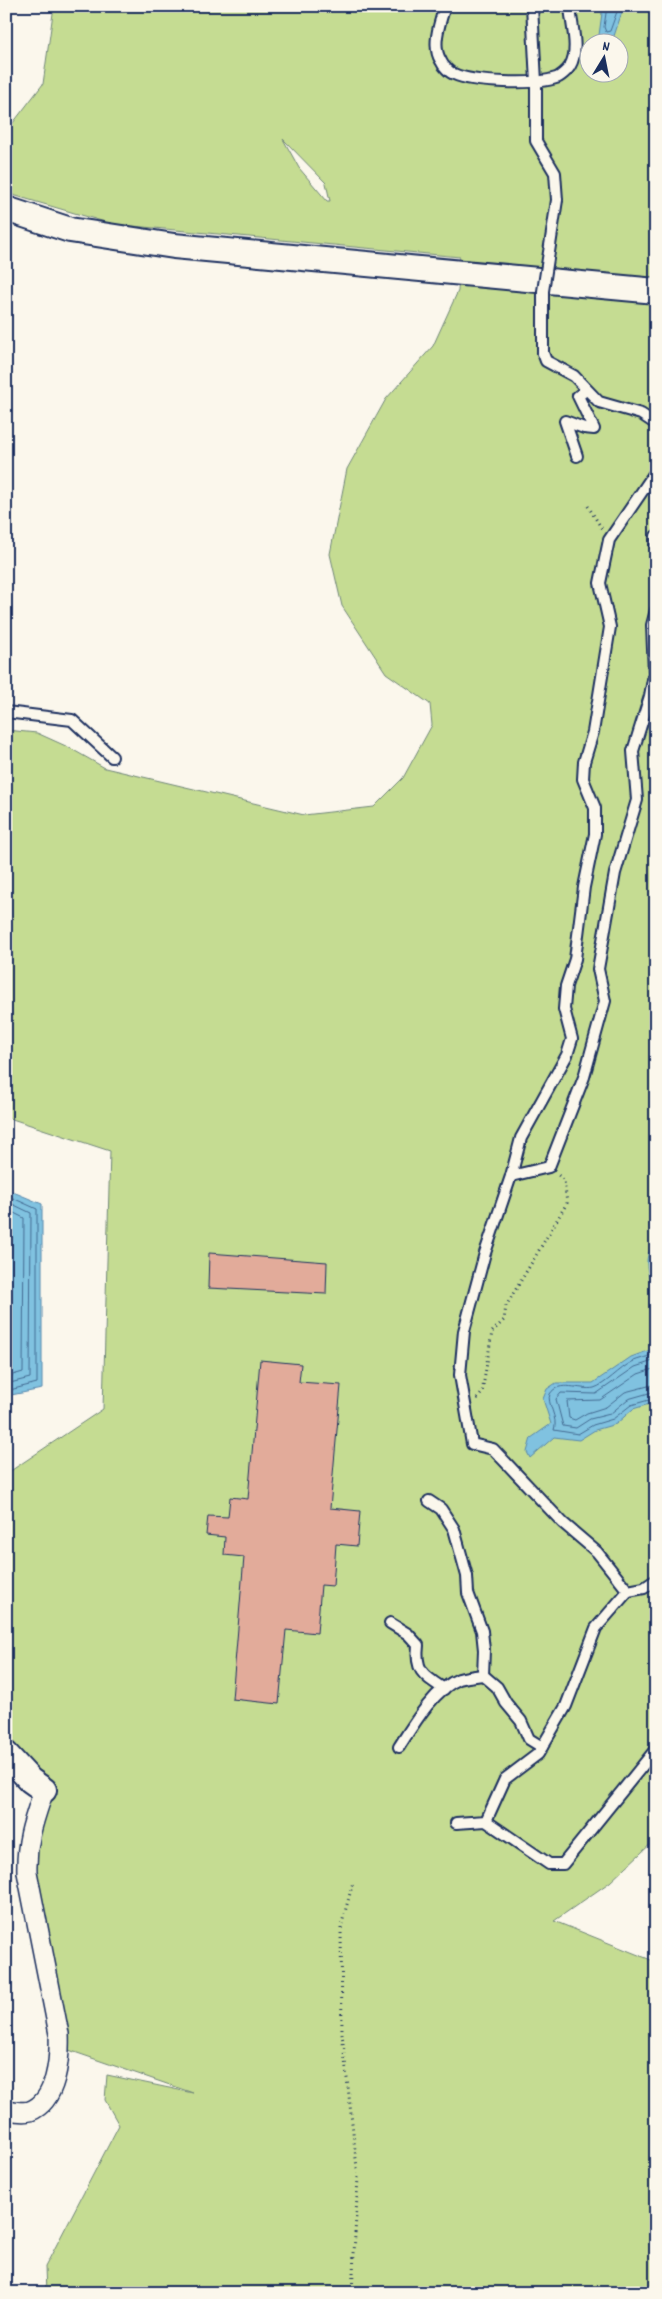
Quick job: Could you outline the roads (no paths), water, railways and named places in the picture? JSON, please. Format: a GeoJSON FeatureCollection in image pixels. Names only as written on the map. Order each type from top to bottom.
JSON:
{"type":"FeatureCollection","features":[{"type":"Feature","properties":{"kind":"street"},"geometry":{"type":"LineString","coordinates":[[6,208],[70,230],[174,246],[656,291]]}},
{"type":"Feature","properties":{"kind":"street"},"geometry":{"type":"LineString","coordinates":[[6,1754],[30,1780],[44,1790],[29,1832],[26,1851],[27,1872],[59,2034],[60,2049],[51,2087],[42,2104],[28,2111],[6,2110]]}},
{"type":"Feature","properties":{"kind":"lane"},"geometry":{"type":"LineString","coordinates":[[445,6],[436,33],[440,60],[452,74],[472,80],[536,82],[558,78],[570,66],[575,46],[571,27],[570,6]]}},
{"type":"Feature","properties":{"kind":"lane"},"geometry":{"type":"LineString","coordinates":[[532,6],[536,82],[536,141],[555,173],[557,200],[543,291],[543,353],[546,361],[574,376],[599,402],[641,414],[654,420]]}},
{"type":"Feature","properties":{"kind":"lane"},"geometry":{"type":"LineString","coordinates":[[577,456],[565,421],[584,428],[594,429],[578,396],[586,390]]}},
{"type":"Feature","properties":{"kind":"lane"},"geometry":{"type":"LineString","coordinates":[[628,1591],[596,1552],[563,1523],[493,1449],[472,1444],[460,1375],[464,1331],[485,1253],[511,1176],[521,1138],[567,1055],[572,1038],[564,1009],[566,986],[575,959],[584,887],[595,834],[595,808],[583,779],[584,762],[593,732],[610,626],[600,583],[609,540],[656,471]]}},
{"type":"Feature","properties":{"kind":"lane"},"geometry":{"type":"LineString","coordinates":[[656,536],[656,546]]}},
{"type":"Feature","properties":{"kind":"lane"},"geometry":{"type":"LineString","coordinates":[[511,1176],[550,1167],[584,1077],[605,1001],[598,969],[615,873],[637,800],[633,751],[652,689],[654,674],[652,625],[656,610]]}},
{"type":"Feature","properties":{"kind":"lane"},"geometry":{"type":"LineString","coordinates":[[6,712],[72,720],[112,757]]}},
{"type":"Feature","properties":{"kind":"lane"},"geometry":{"type":"LineString","coordinates":[[429,1502],[442,1509],[454,1529],[468,1576],[468,1593],[482,1631],[484,1650],[483,1675]]}},
{"type":"Feature","properties":{"kind":"lane"},"geometry":{"type":"LineString","coordinates":[[486,1821],[505,1779],[538,1754],[566,1706],[596,1628],[628,1591],[644,1588],[656,1580]]}},
{"type":"Feature","properties":{"kind":"lane"},"geometry":{"type":"LineString","coordinates":[[390,1623],[408,1634],[418,1645],[417,1660],[421,1672],[444,1689]]}},
{"type":"Feature","properties":{"kind":"lane"},"geometry":{"type":"LineString","coordinates":[[483,1675],[497,1687],[506,1703],[521,1721],[529,1739],[542,1747]]}},
{"type":"Feature","properties":{"kind":"lane"},"geometry":{"type":"LineString","coordinates":[[399,1746],[423,1712],[444,1689],[459,1679],[483,1675]]}},
{"type":"Feature","properties":{"kind":"lane"},"geometry":{"type":"LineString","coordinates":[[456,1823],[486,1821],[549,1864],[563,1864],[656,1749]]}},
{"type":"Feature","properties":{"kind":"water"},"geometry":{"type":"Polygon","coordinates":[[[603,6],[624,6],[615,32],[599,32],[603,6]]]}},
{"type":"Feature","properties":{"kind":"water"},"geometry":{"type":"Polygon","coordinates":[[[6,1189],[42,1204],[42,1389],[6,1396],[9,1382],[6,1369],[6,1189]]]}},
{"type":"Feature","properties":{"kind":"water"},"geometry":{"type":"Polygon","coordinates":[[[656,1244],[656,1297],[647,1269],[647,1262],[651,1249],[656,1244]]]}},
{"type":"Feature","properties":{"kind":"water"},"geometry":{"type":"Polygon","coordinates":[[[656,1342],[656,1402],[633,1409],[616,1424],[595,1430],[579,1440],[554,1437],[530,1458],[527,1452],[531,1438],[551,1424],[543,1399],[547,1389],[556,1383],[593,1383],[631,1357],[650,1350],[656,1342]]]}}]}
